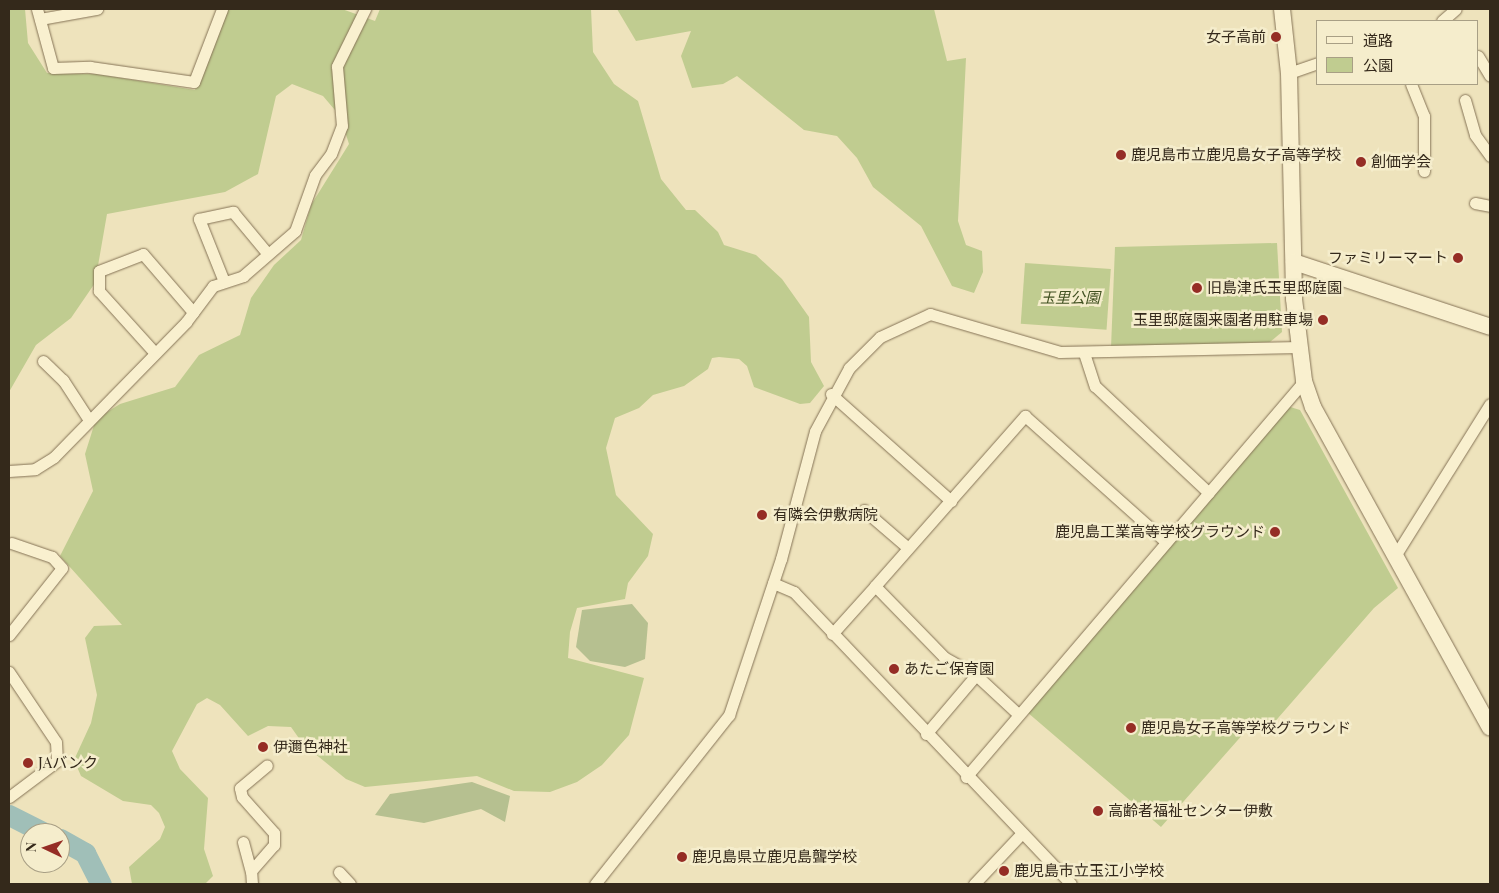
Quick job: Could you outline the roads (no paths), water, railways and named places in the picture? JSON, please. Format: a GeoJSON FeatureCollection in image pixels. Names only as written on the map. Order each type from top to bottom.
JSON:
{"type":"FeatureCollection","features":[{"type":"Feature","properties":{"kind":"street"},"geometry":{"type":"LineString","coordinates":[[98,9],[39,14],[53,68],[90,67],[194,82],[222,9]]}},
{"type":"Feature","properties":{"kind":"street"},"geometry":{"type":"LineString","coordinates":[[9,471],[40,466],[89,420],[155,353],[223,279],[243,276],[267,253],[295,231],[315,175],[330,154],[343,120],[337,66],[365,9]]}},
{"type":"Feature","properties":{"kind":"street"},"geometry":{"type":"LineString","coordinates":[[1282,9],[1289,73],[1294,262],[1299,347],[1304,381],[1313,407],[1490,727]]}},
{"type":"Feature","properties":{"kind":"street"},"geometry":{"type":"LineString","coordinates":[[1443,20],[1456,9]]}},
{"type":"Feature","properties":{"kind":"street"},"geometry":{"type":"LineString","coordinates":[[1479,58],[1490,76]]}},
{"type":"Feature","properties":{"kind":"street"},"geometry":{"type":"LineString","coordinates":[[1289,73],[1316,64]]}},
{"type":"Feature","properties":{"kind":"street"},"geometry":{"type":"LineString","coordinates":[[1411,85],[1424,116],[1424,171]]}},
{"type":"Feature","properties":{"kind":"street"},"geometry":{"type":"LineString","coordinates":[[1465,100],[1475,135],[1490,156]]}},
{"type":"Feature","properties":{"kind":"street"},"geometry":{"type":"LineString","coordinates":[[1474,203],[1490,206]]}},
{"type":"Feature","properties":{"kind":"street"},"geometry":{"type":"LineString","coordinates":[[223,279],[199,219],[233,212],[267,253]]}},
{"type":"Feature","properties":{"kind":"street"},"geometry":{"type":"LineString","coordinates":[[155,353],[99,291],[100,271],[143,254],[193,312]]}},
{"type":"Feature","properties":{"kind":"street"},"geometry":{"type":"LineString","coordinates":[[1294,262],[1490,327]]}},
{"type":"Feature","properties":{"kind":"street"},"geometry":{"type":"LineString","coordinates":[[595,884],[729,715],[774,583],[815,431],[831,394],[864,350],[899,324],[930,314],[1060,352],[1084,353],[1299,347]]}},
{"type":"Feature","properties":{"kind":"street"},"geometry":{"type":"LineString","coordinates":[[1084,353],[1095,386],[1209,493]]}},
{"type":"Feature","properties":{"kind":"street"},"geometry":{"type":"LineString","coordinates":[[43,361],[63,380],[89,420]]}},
{"type":"Feature","properties":{"kind":"street"},"geometry":{"type":"LineString","coordinates":[[966,777],[1304,381]]}},
{"type":"Feature","properties":{"kind":"street"},"geometry":{"type":"LineString","coordinates":[[831,394],[951,501]]}},
{"type":"Feature","properties":{"kind":"street"},"geometry":{"type":"LineString","coordinates":[[1395,556],[1490,404]]}},
{"type":"Feature","properties":{"kind":"street"},"geometry":{"type":"LineString","coordinates":[[832,634],[1025,416],[1166,542]]}},
{"type":"Feature","properties":{"kind":"street"},"geometry":{"type":"LineString","coordinates":[[864,510],[908,548]]}},
{"type":"Feature","properties":{"kind":"street"},"geometry":{"type":"LineString","coordinates":[[9,635],[62,568],[52,557],[11,543]]}},
{"type":"Feature","properties":{"kind":"street"},"geometry":{"type":"LineString","coordinates":[[774,583],[794,592],[1020,834],[1072,884]]}},
{"type":"Feature","properties":{"kind":"street"},"geometry":{"type":"LineString","coordinates":[[875,586],[944,657],[976,675],[1018,714]]}},
{"type":"Feature","properties":{"kind":"street"},"geometry":{"type":"LineString","coordinates":[[9,672],[56,742],[58,761],[9,797]]}},
{"type":"Feature","properties":{"kind":"street"},"geometry":{"type":"LineString","coordinates":[[926,734],[976,675]]}},
{"type":"Feature","properties":{"kind":"street"},"geometry":{"type":"LineString","coordinates":[[251,871],[274,845],[274,833],[242,797],[240,788],[268,765]]}},
{"type":"Feature","properties":{"kind":"street"},"geometry":{"type":"LineString","coordinates":[[974,884],[1020,834]]}},
{"type":"Feature","properties":{"kind":"street"},"geometry":{"type":"LineString","coordinates":[[244,842],[252,884]]}},
{"type":"Feature","properties":{"kind":"street"},"geometry":{"type":"LineString","coordinates":[[339,872],[350,884]]}},
{"type":"Feature","properties":{"kind":"waterway"},"geometry":{"type":"LineString","coordinates":[[9,815],[25,823]]}},
{"type":"Feature","properties":{"kind":"waterway"},"geometry":{"type":"LineString","coordinates":[[70,845],[85,853],[101,884]]}},
{"type":"Feature","properties":{"kind":"place","name":"女子高前"},"geometry":{"type":"Point","coordinates":[1276,37]}},
{"type":"Feature","properties":{"kind":"place","name":"鹿児島市立鹿児島女子高等学校"},"geometry":{"type":"Point","coordinates":[1121,155]}},
{"type":"Feature","properties":{"kind":"place","name":"創価学会"},"geometry":{"type":"Point","coordinates":[1361,162]}},
{"type":"Feature","properties":{"kind":"place","name":"ファミリーマート"},"geometry":{"type":"Point","coordinates":[1458,258]}},
{"type":"Feature","properties":{"kind":"place","name":"旧島津氏玉里邸庭園"},"geometry":{"type":"Point","coordinates":[1197,288]}},
{"type":"Feature","properties":{"kind":"place","name":"玉里邸庭園来園者用駐車場"},"geometry":{"type":"Point","coordinates":[1323,320]}},
{"type":"Feature","properties":{"kind":"place","name":"有隣会伊敷病院"},"geometry":{"type":"Point","coordinates":[762,515]}},
{"type":"Feature","properties":{"kind":"place","name":"鹿児島工業高等学校グラウンド"},"geometry":{"type":"Point","coordinates":[1275,532]}},
{"type":"Feature","properties":{"kind":"place","name":"あたご保育園"},"geometry":{"type":"Point","coordinates":[894,669]}},
{"type":"Feature","properties":{"kind":"place","name":"鹿児島女子高等学校グラウンド"},"geometry":{"type":"Point","coordinates":[1131,728]}},
{"type":"Feature","properties":{"kind":"place","name":"伊邇色神社"},"geometry":{"type":"Point","coordinates":[263,747]}},
{"type":"Feature","properties":{"kind":"place","name":"JAバンク"},"geometry":{"type":"Point","coordinates":[28,763]}},
{"type":"Feature","properties":{"kind":"place","name":"高齢者福祉センター伊敷"},"geometry":{"type":"Point","coordinates":[1098,811]}},
{"type":"Feature","properties":{"kind":"place","name":"鹿児島県立鹿児島聾学校"},"geometry":{"type":"Point","coordinates":[682,857]}},
{"type":"Feature","properties":{"kind":"place","name":"鹿児島市立玉江小学校"},"geometry":{"type":"Point","coordinates":[1004,871]}},
{"type":"Feature","properties":{"kind":"park label","name":"玉里公園"},"geometry":{"type":"Point","coordinates":[1070,298]}}]}
